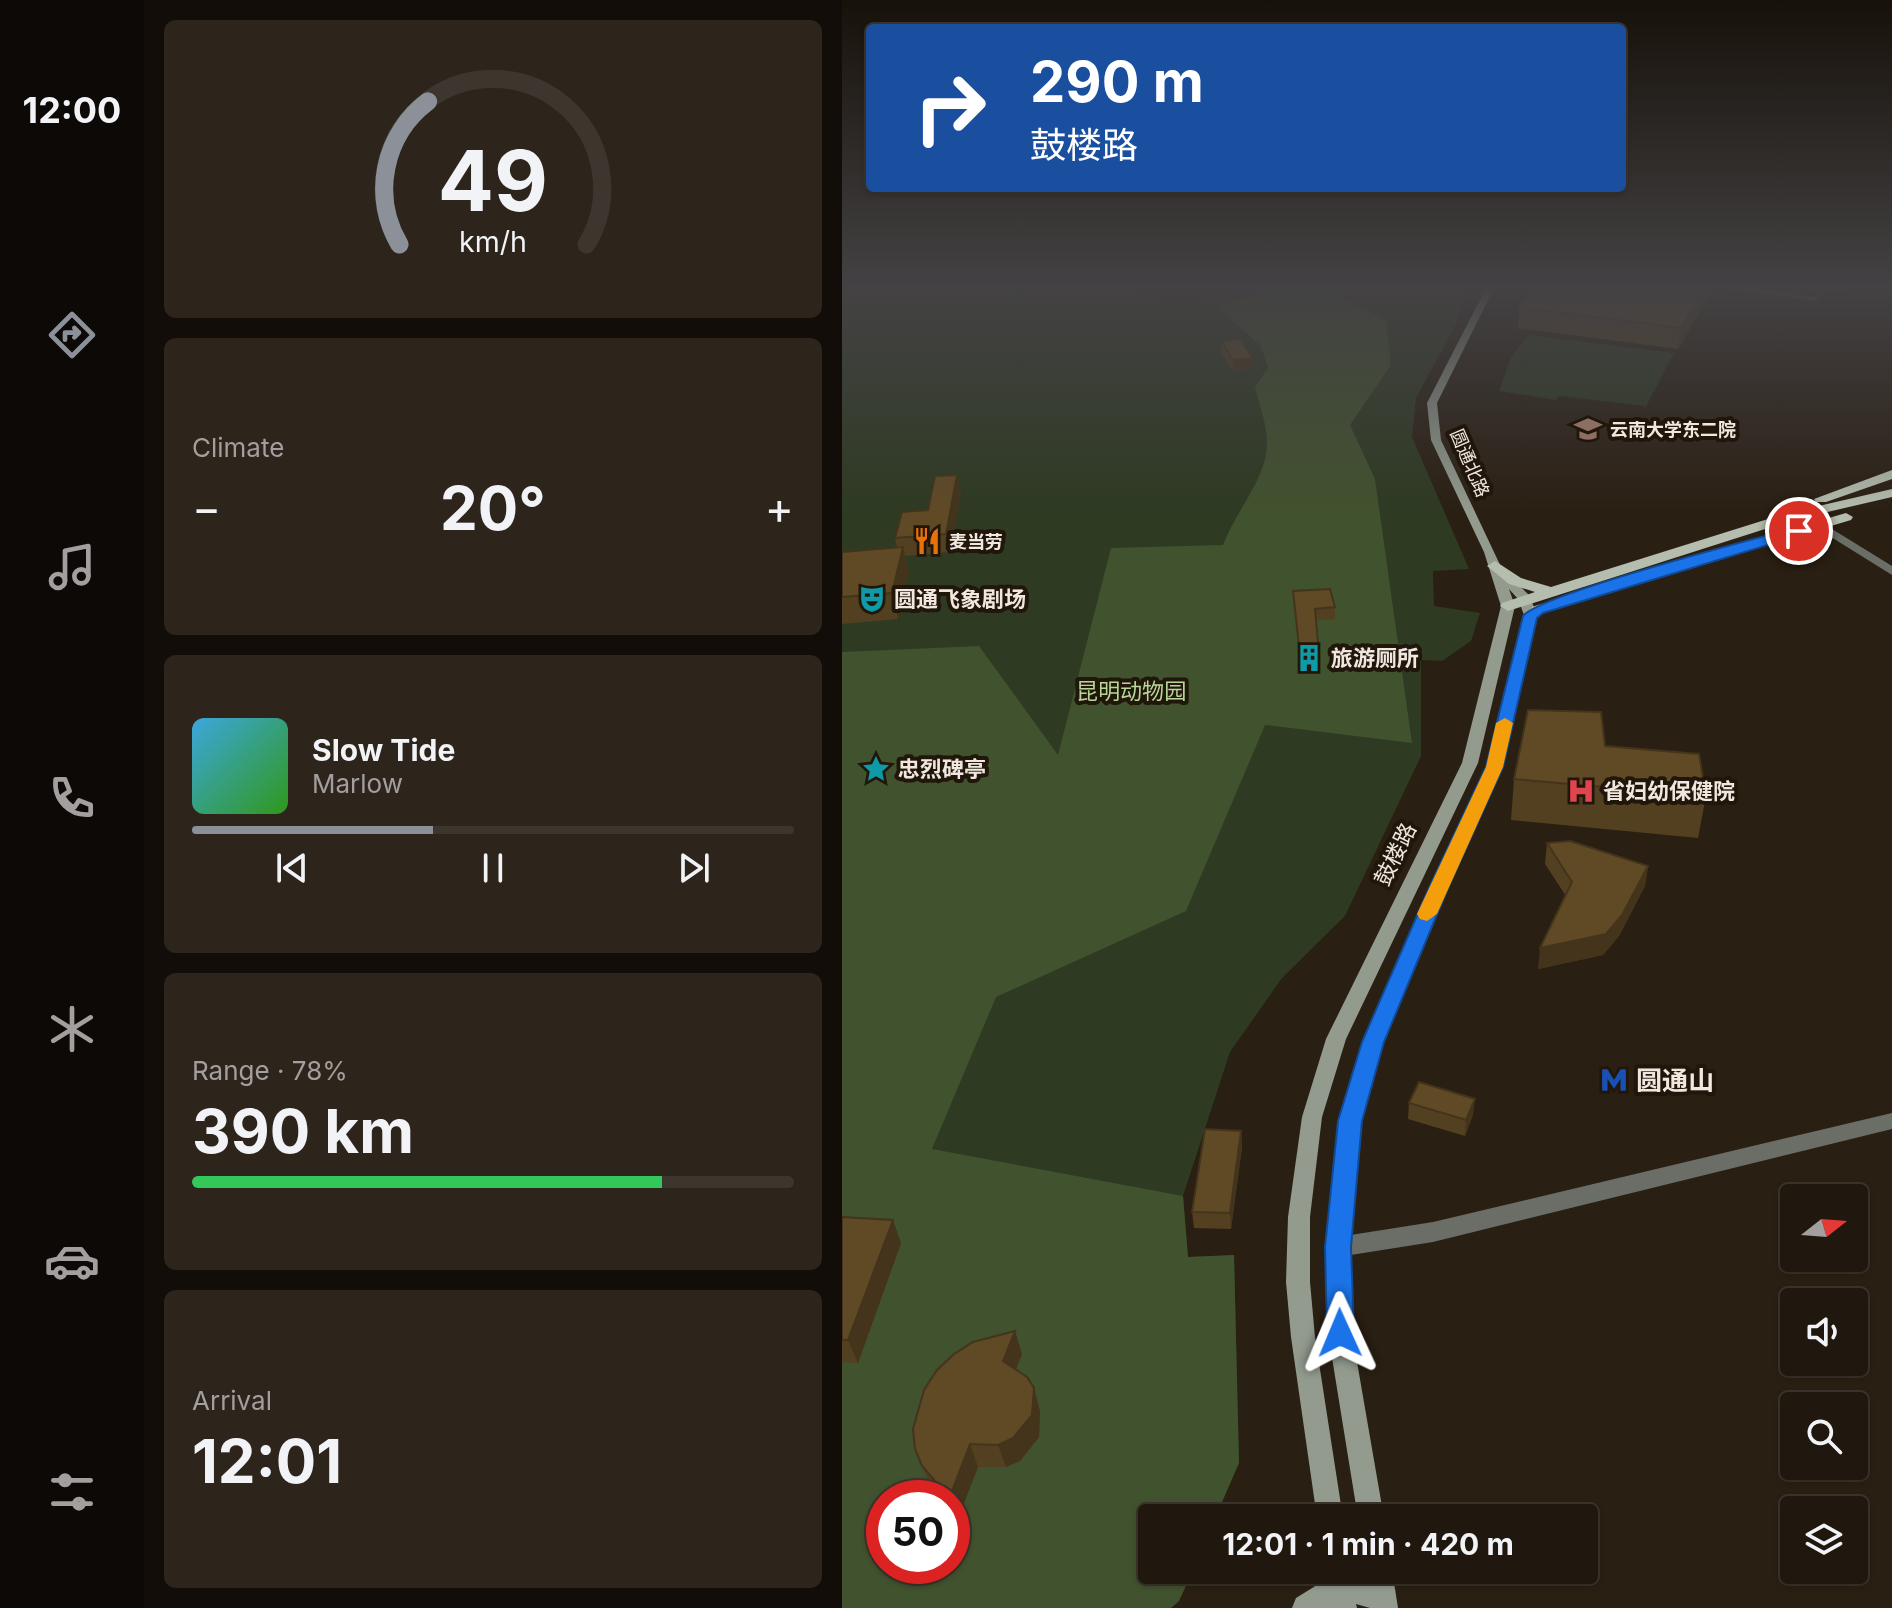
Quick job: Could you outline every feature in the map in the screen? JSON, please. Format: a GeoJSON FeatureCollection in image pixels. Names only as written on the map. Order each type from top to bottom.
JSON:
{"type":"FeatureCollection","features":[{"type":"Feature","properties":{"kind":"main road","name":"圆通北路"},"geometry":{"type":"LineString","coordinates":[[1452,363],[1432,403],[1436,440],[1495,566],[1525,607]]}},
{"type":"Feature","properties":{"kind":"main road"},"geometry":{"type":"LineString","coordinates":[[1789,517],[1822,499],[1892,474]]}},
{"type":"Feature","properties":{"kind":"main road"},"geometry":{"type":"LineString","coordinates":[[1369,1504],[1340,1333],[1338,1247],[1350,1121],[1369,1055],[1438,888],[1494,767],[1525,607],[1548,591],[1892,484]]}},
{"type":"Feature","properties":{"kind":"main road"},"geometry":{"type":"LineString","coordinates":[[1789,517],[1892,493]]}},
{"type":"Feature","properties":{"kind":"main road"},"geometry":{"type":"LineString","coordinates":[[1525,607],[1591,592],[1892,504]]}},
{"type":"Feature","properties":{"kind":"main road"},"geometry":{"type":"LineString","coordinates":[[1495,566],[1515,581],[1548,591],[1591,592]]}},
{"type":"Feature","properties":{"kind":"main road","name":"鼓楼路"},"geometry":{"type":"LineString","coordinates":[[1328,1504],[1298,1282],[1299,1217],[1312,1117],[1336,1039],[1470,763],[1525,607]]}},
{"type":"Feature","properties":{"kind":"main road"},"geometry":{"type":"LineString","coordinates":[[1306,1608],[1340,1588],[1379,1595]]}},
{"type":"Feature","properties":{"kind":"street"},"geometry":{"type":"LineString","coordinates":[[1819,525],[1892,571]]}},
{"type":"Feature","properties":{"kind":"street"},"geometry":{"type":"LineString","coordinates":[[1338,1247],[1433,1232],[1892,1121]]}},
{"type":"Feature","properties":{"kind":"green space","name":"昆明动物园"},"geometry":{"type":"Polygon","coordinates":[[[842,363],[1435,363],[1416,398],[1412,437],[1469,569],[1433,571],[1434,606],[1480,613],[1471,641],[1442,661],[1421,660],[1421,756],[1345,916],[1282,978],[1230,1052],[1183,1196],[1188,1257],[1234,1255],[1239,1463],[1221,1504],[1138,1504],[1138,1584],[1187,1584],[1179,1601],[1171,1608],[842,1608],[842,363]]]}},
{"type":"Feature","properties":{"kind":"green space"},"geometry":{"type":"Polygon","coordinates":[[[1266,363],[1391,363],[1350,425],[1375,479],[1412,743],[1265,725],[1186,911],[996,997],[932,1149],[1183,1196],[1188,1257],[1234,1255],[1239,1463],[1221,1504],[1138,1504],[1138,1584],[1187,1584],[1179,1601],[1171,1608],[842,1608],[842,652],[979,646],[1058,755],[1111,548],[1223,545],[1257,481],[1266,455],[1267,435],[1255,387],[1268,368],[1266,363]]]}},
{"type":"Feature","properties":{"kind":"green space"},"geometry":{"type":"Polygon","coordinates":[[[1509,363],[1669,363],[1643,412],[1645,406],[1559,396],[1556,400],[1499,391],[1509,363]]]}},
{"type":"Feature","properties":{"kind":"building"},"geometry":{"type":"Polygon","coordinates":[[[957,475],[946,534],[895,538],[902,512],[928,510],[935,476],[957,475]]]}},
{"type":"Feature","properties":{"kind":"building"},"geometry":{"type":"Polygon","coordinates":[[[903,547],[892,593],[842,597],[842,552],[903,547]]]}},
{"type":"Feature","properties":{"kind":"building"},"geometry":{"type":"Polygon","coordinates":[[[1330,589],[1335,607],[1315,609],[1319,654],[1300,655],[1293,591],[1330,589]]]}},
{"type":"Feature","properties":{"kind":"building"},"geometry":{"type":"Polygon","coordinates":[[[1528,710],[1601,712],[1605,746],[1699,754],[1706,796],[1514,779],[1528,710]]]}},
{"type":"Feature","properties":{"kind":"building"},"geometry":{"type":"Polygon","coordinates":[[[1570,841],[1648,866],[1622,915],[1606,934],[1540,948],[1572,882],[1547,843],[1570,841]]]}},
{"type":"Feature","properties":{"kind":"building"},"geometry":{"type":"Polygon","coordinates":[[[1419,1082],[1475,1099],[1466,1120],[1409,1103],[1419,1082]]]}},
{"type":"Feature","properties":{"kind":"building"},"geometry":{"type":"Polygon","coordinates":[[[1205,1129],[1241,1131],[1230,1213],[1192,1212],[1205,1129]]]}},
{"type":"Feature","properties":{"kind":"building"},"geometry":{"type":"Polygon","coordinates":[[[842,1217],[893,1220],[848,1340],[842,1340],[842,1217]]]}},
{"type":"Feature","properties":{"kind":"building"},"geometry":{"type":"Polygon","coordinates":[[[1015,1331],[1003,1361],[1027,1377],[1034,1388],[1032,1415],[1013,1438],[998,1445],[970,1444],[956,1480],[934,1480],[922,1466],[915,1449],[913,1429],[924,1390],[937,1370],[973,1342],[1015,1331]]]}},
{"type":"Feature","properties":{"kind":"slow traffic"},"geometry":{"type":"LineString","coordinates":[[1427,914],[1494,767],[1505,723]]}},
{"type":"Feature","properties":{"kind":"place","name":"云南大学东二院"},"geometry":{"type":"Point","coordinates":[1588,429]}},
{"type":"Feature","properties":{"kind":"place","name":"麦当劳"},"geometry":{"type":"Point","coordinates":[927,541]}},
{"type":"Feature","properties":{"kind":"place","name":"圆通飞象剧场"},"geometry":{"type":"Point","coordinates":[872,599]}},
{"type":"Feature","properties":{"kind":"place","name":"旅游厕所"},"geometry":{"type":"Point","coordinates":[1309,658]}},
{"type":"Feature","properties":{"kind":"place","name":"忠烈碑亭"},"geometry":{"type":"Point","coordinates":[876,769]}},
{"type":"Feature","properties":{"kind":"place","name":"省妇幼保健院"},"geometry":{"type":"Point","coordinates":[1581,791]}},
{"type":"Feature","properties":{"kind":"place","name":"圆通山"},"geometry":{"type":"Point","coordinates":[1614,1080]}},
{"type":"Feature","properties":{"kind":"route"},"geometry":{"type":"LineString","coordinates":[[1340,1333],[1338,1247],[1350,1121],[1373,1042],[1438,888],[1494,767],[1530,616],[1538,610],[1591,592],[1799,531]]}}]}
